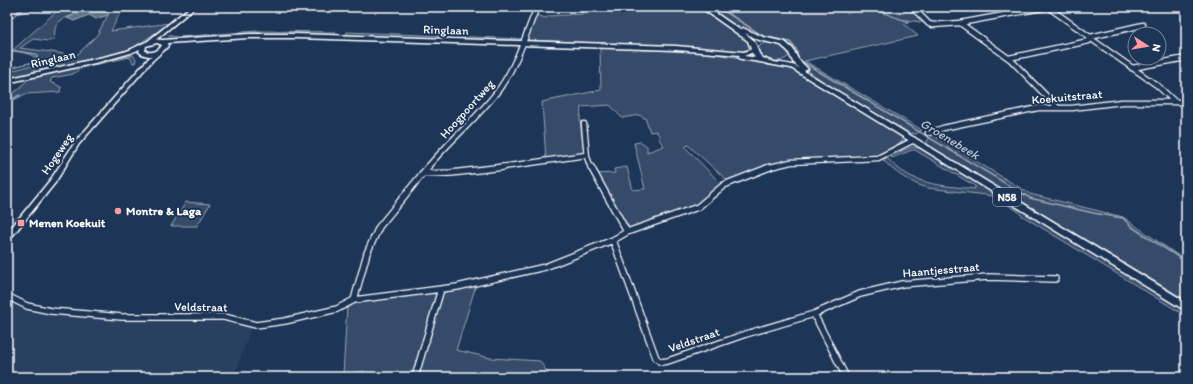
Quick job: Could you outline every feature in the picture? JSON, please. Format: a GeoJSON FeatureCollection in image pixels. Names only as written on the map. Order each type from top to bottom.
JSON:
{"type":"FeatureCollection","features":[{"type":"Feature","properties":{"kind":"main road"},"geometry":{"type":"LineString","coordinates":[[703,7],[750,40],[756,55],[767,62],[775,63],[788,61],[792,56],[791,50],[783,43],[761,39],[712,13]]}},
{"type":"Feature","properties":{"kind":"main road","name":"Ringlaan"},"geometry":{"type":"LineString","coordinates":[[7,82],[104,58],[143,46],[150,42],[271,36],[689,49],[745,54],[754,49]]}},
{"type":"Feature","properties":{"kind":"main road","name":"Ringlaan"},"geometry":{"type":"LineString","coordinates":[[104,58],[145,54],[202,40]]}},
{"type":"Feature","properties":{"kind":"main road"},"geometry":{"type":"LineString","coordinates":[[754,49],[760,42],[771,40]]}},
{"type":"Feature","properties":{"kind":"main road"},"geometry":{"type":"LineString","coordinates":[[162,42],[165,46],[162,50]]}},
{"type":"Feature","properties":{"kind":"main road"},"geometry":{"type":"LineString","coordinates":[[143,46],[142,52],[145,54]]}},
{"type":"Feature","properties":{"kind":"main road","name":"Ringlaan"},"geometry":{"type":"LineString","coordinates":[[689,49],[767,62]]}},
{"type":"Feature","properties":{"kind":"main road","name":"N58"},"geometry":{"type":"LineString","coordinates":[[792,56],[798,64],[843,96]]}},
{"type":"Feature","properties":{"kind":"main road","name":"N58"},"geometry":{"type":"LineString","coordinates":[[775,63],[793,67],[843,96],[1186,307]]}},
{"type":"Feature","properties":{"kind":"main road","name":"N58"},"geometry":{"type":"LineString","coordinates":[[1155,287],[1186,303]]}},
{"type":"Feature","properties":{"kind":"street"},"geometry":{"type":"LineString","coordinates":[[150,42],[193,7]]}},
{"type":"Feature","properties":{"kind":"street","name":"Hoogpoortweg"},"geometry":{"type":"LineString","coordinates":[[354,300],[364,259],[372,238],[387,215],[438,155],[490,102],[506,79],[523,43],[537,7]]}},
{"type":"Feature","properties":{"kind":"street"},"geometry":{"type":"LineString","coordinates":[[912,7],[929,24],[960,23],[1048,7],[1158,86],[1174,102]]}},
{"type":"Feature","properties":{"kind":"street"},"geometry":{"type":"LineString","coordinates":[[960,23],[1009,58],[1057,107]]}},
{"type":"Feature","properties":{"kind":"street"},"geometry":{"type":"LineString","coordinates":[[1009,58],[1089,41],[1090,38],[1143,25]]}},
{"type":"Feature","properties":{"kind":"street"},"geometry":{"type":"LineString","coordinates":[[162,42],[161,36],[170,26]]}},
{"type":"Feature","properties":{"kind":"street","name":"Hogeweg"},"geometry":{"type":"LineString","coordinates":[[7,238],[53,182],[77,143],[151,58],[162,50]]}},
{"type":"Feature","properties":{"kind":"street","name":"Hogeweg"},"geometry":{"type":"LineString","coordinates":[[128,84],[145,59],[145,54]]}},
{"type":"Feature","properties":{"kind":"street"},"geometry":{"type":"LineString","coordinates":[[1132,68],[1186,58]]}},
{"type":"Feature","properties":{"kind":"street","name":"Koekuitstraat"},"geometry":{"type":"LineString","coordinates":[[928,133],[943,128],[1038,108],[1084,107],[1122,102],[1186,102]]}},
{"type":"Feature","properties":{"kind":"street"},"geometry":{"type":"LineString","coordinates":[[584,124],[587,151],[586,155],[592,171],[627,232]]}},
{"type":"Feature","properties":{"kind":"street","name":"Veldstraat"},"geometry":{"type":"LineString","coordinates":[[7,296],[27,306],[51,311],[122,317],[224,317],[256,325],[324,313],[337,309],[354,300],[441,289],[496,279],[545,267],[613,240],[627,232],[698,207],[724,185],[774,165],[791,162],[882,157],[914,140]]}},
{"type":"Feature","properties":{"kind":"street"},"geometry":{"type":"LineString","coordinates":[[422,174],[451,173],[505,167],[586,155]]}},
{"type":"Feature","properties":{"kind":"street","name":"Veldstraat"},"geometry":{"type":"LineString","coordinates":[[613,240],[656,358],[660,362],[668,361],[746,334],[814,314],[833,306]]}},
{"type":"Feature","properties":{"kind":"street","name":"Haantjesstraat"},"geometry":{"type":"LineString","coordinates":[[833,306],[860,294],[902,284],[988,278],[1055,279]]}},
{"type":"Feature","properties":{"kind":"street"},"geometry":{"type":"LineString","coordinates":[[415,377],[441,289]]}},
{"type":"Feature","properties":{"kind":"street"},"geometry":{"type":"LineString","coordinates":[[814,314],[846,377]]}},
{"type":"Feature","properties":{"kind":"shaded area"},"geometry":{"type":"Polygon","coordinates":[[[23,7],[123,7],[111,31],[170,23],[133,48],[124,51],[41,71],[36,65],[28,63],[40,60],[29,54],[13,50],[59,9],[36,9],[15,13],[23,7]],[[94,10],[67,17],[56,26],[54,40],[48,41],[33,39],[20,48],[59,53],[68,55],[72,59],[97,35],[109,13],[94,10]]]}},
{"type":"Feature","properties":{"kind":"shaded area"},"geometry":{"type":"Polygon","coordinates":[[[582,7],[700,7],[751,44],[752,48],[747,53],[679,47],[528,40],[527,38],[536,15],[546,18],[549,16],[582,14],[582,7]]]}},
{"type":"Feature","properties":{"kind":"shaded area"},"geometry":{"type":"Polygon","coordinates":[[[708,7],[839,7],[847,13],[869,8],[909,22],[904,24],[918,36],[805,61],[922,130],[916,134],[909,133],[838,92],[812,74],[800,64],[793,49],[787,43],[780,40],[761,37],[747,31],[708,7]]]}},
{"type":"Feature","properties":{"kind":"shaded area"},"geometry":{"type":"Polygon","coordinates":[[[871,7],[911,7],[927,23],[900,19],[871,7]]]}},
{"type":"Feature","properties":{"kind":"shaded area"},"geometry":{"type":"Polygon","coordinates":[[[94,10],[109,13],[108,15],[96,19],[89,15],[74,21],[67,18],[81,12],[94,10]]]}},
{"type":"Feature","properties":{"kind":"shaded area"},"geometry":{"type":"Polygon","coordinates":[[[257,31],[336,32],[334,35],[255,33],[173,40],[167,35],[177,37],[257,31]]]}},
{"type":"Feature","properties":{"kind":"shaded area"},"geometry":{"type":"Polygon","coordinates":[[[347,32],[523,39],[521,41],[346,35],[347,32]]]}},
{"type":"Feature","properties":{"kind":"shaded area"},"geometry":{"type":"Polygon","coordinates":[[[770,42],[780,44],[789,52],[788,57],[780,61],[772,61],[764,58],[758,52],[758,49],[763,43],[770,42]]]}},
{"type":"Feature","properties":{"kind":"shaded area"},"geometry":{"type":"Polygon","coordinates":[[[600,48],[702,52],[790,67],[902,136],[903,141],[877,156],[788,161],[758,169],[728,181],[688,145],[685,147],[721,184],[698,204],[629,229],[627,228],[596,174],[615,173],[614,169],[627,167],[633,190],[645,189],[634,143],[641,142],[647,146],[647,152],[664,146],[658,138],[660,137],[656,131],[650,132],[645,118],[639,115],[622,118],[610,105],[581,107],[580,120],[584,154],[546,159],[542,102],[601,90],[600,48]]]}},
{"type":"Feature","properties":{"kind":"shaded area"},"geometry":{"type":"Polygon","coordinates":[[[133,55],[136,59],[135,63],[133,63],[130,57],[82,68],[73,74],[52,78],[50,82],[61,87],[60,92],[25,94],[7,104],[7,96],[18,90],[28,79],[133,55]]]}},
{"type":"Feature","properties":{"kind":"shaded area"},"geometry":{"type":"Polygon","coordinates":[[[29,66],[35,68],[33,73],[7,79],[7,72],[29,66]]]}},
{"type":"Feature","properties":{"kind":"shaded area"},"geometry":{"type":"Polygon","coordinates":[[[933,135],[1030,194],[1123,217],[1186,261],[1186,300],[931,147],[927,144],[927,141],[933,135]]]}},
{"type":"Feature","properties":{"kind":"shaded area"},"geometry":{"type":"Polygon","coordinates":[[[912,147],[923,149],[1186,309],[1186,316],[1021,215],[1019,212],[994,196],[921,186],[903,177],[882,159],[887,158],[907,174],[917,179],[939,185],[975,189],[975,186],[915,150],[892,158],[890,156],[912,147]]]}},
{"type":"Feature","properties":{"kind":"shaded area"},"geometry":{"type":"Polygon","coordinates":[[[186,202],[210,204],[197,226],[171,226],[186,202]]]}},
{"type":"Feature","properties":{"kind":"shaded area"},"geometry":{"type":"Polygon","coordinates":[[[476,285],[456,350],[491,358],[540,361],[550,377],[418,377],[442,294],[447,291],[476,285]]]}},
{"type":"Feature","properties":{"kind":"shaded area"},"geometry":{"type":"Polygon","coordinates":[[[434,292],[437,298],[413,377],[364,377],[364,371],[350,374],[349,377],[332,377],[343,375],[347,306],[369,300],[434,292]]]}},
{"type":"Feature","properties":{"kind":"shaded area"},"geometry":{"type":"Polygon","coordinates":[[[10,300],[27,308],[120,319],[217,321],[251,328],[234,377],[7,377],[7,305],[10,300]]]}},
{"type":"Feature","properties":{"kind":"waterway"},"geometry":{"type":"LineString","coordinates":[[7,21],[26,7]]}},
{"type":"Feature","properties":{"kind":"waterway","name":"Groenebeek"},"geometry":{"type":"LineString","coordinates":[[718,7],[763,36],[790,42],[796,49],[798,59],[1030,198],[1093,213],[1123,218],[1132,227],[1186,262]]}},
{"type":"Feature","properties":{"kind":"waterway"},"geometry":{"type":"LineString","coordinates":[[7,50],[36,54],[41,70]]}},
{"type":"Feature","properties":{"kind":"waterway"},"geometry":{"type":"LineString","coordinates":[[7,102],[20,95]]}},
{"type":"Feature","properties":{"kind":"place","name":"Montre & Laga"},"geometry":{"type":"Point","coordinates":[118,211]}},
{"type":"Feature","properties":{"kind":"place","name":"Menen Koekuit"},"geometry":{"type":"Point","coordinates":[21,223]}}]}
